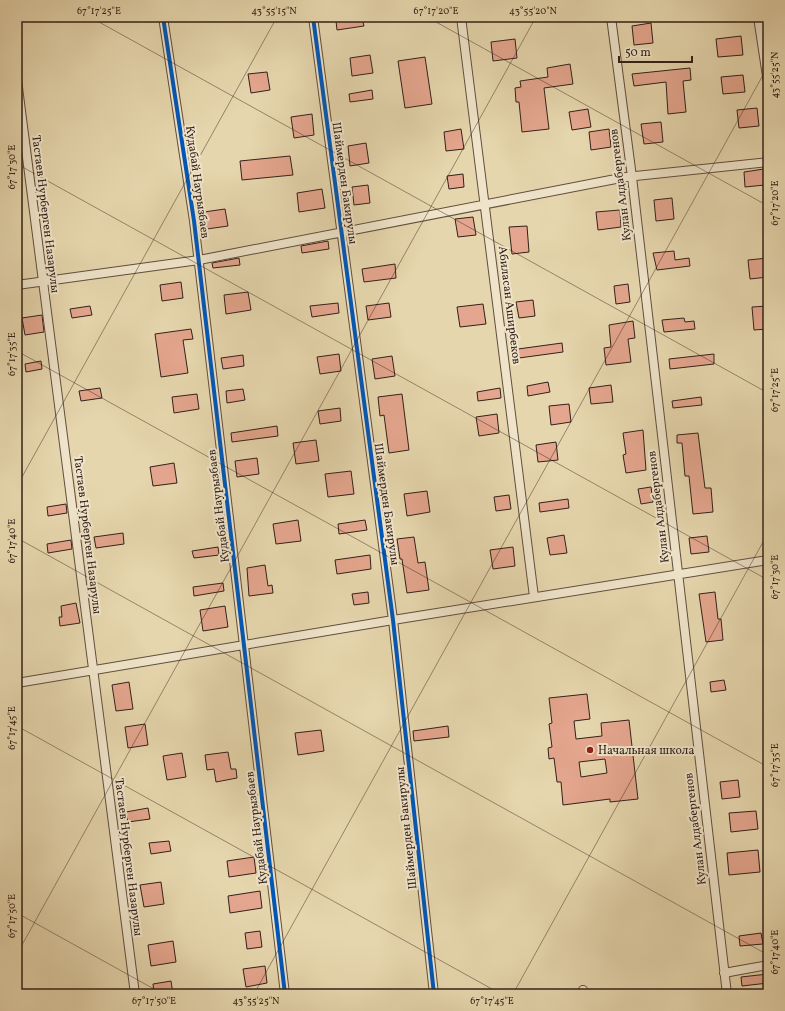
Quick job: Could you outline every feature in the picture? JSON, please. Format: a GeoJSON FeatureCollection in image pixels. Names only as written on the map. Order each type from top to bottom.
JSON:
{"type":"FeatureCollection","features":[{"type":"Feature","properties":{"kind":"street","name":"Кудабай Наурызбаев"},"geometry":{"type":"LineString","coordinates":[[163,17],[199,260],[285,994]]}},
{"type":"Feature","properties":{"kind":"street","name":"Шаймерден Бакирулы"},"geometry":{"type":"LineString","coordinates":[[313,17],[393,620],[434,994]]}},
{"type":"Feature","properties":{"kind":"street","name":"Абиласан Аширбеков"},"geometry":{"type":"LineString","coordinates":[[462,17],[534,597]]}},
{"type":"Feature","properties":{"kind":"street","name":"Кулан Алдабергенов"},"geometry":{"type":"LineString","coordinates":[[612,17],[727,994]]}},
{"type":"Feature","properties":{"kind":"street"},"geometry":{"type":"LineString","coordinates":[[758,17],[768,83]]}},
{"type":"Feature","properties":{"kind":"street","name":"Тастаев Нурберген Назарулы"},"geometry":{"type":"LineString","coordinates":[[17,80],[135,994]]}},
{"type":"Feature","properties":{"kind":"street"},"geometry":{"type":"LineString","coordinates":[[17,285],[199,260],[632,177],[768,162]]}},
{"type":"Feature","properties":{"kind":"street"},"geometry":{"type":"LineString","coordinates":[[17,684],[393,620],[768,560]]}},
{"type":"Feature","properties":{"kind":"street"},"geometry":{"type":"LineString","coordinates":[[724,973],[768,965]]}},
{"type":"Feature","properties":{"kind":"building"},"geometry":{"type":"Polygon","coordinates":[[[362,18],[364,26],[337,30],[336,21],[362,18]]]}},
{"type":"Feature","properties":{"kind":"building"},"geometry":{"type":"Polygon","coordinates":[[[651,23],[653,43],[634,45],[632,26],[651,23]]]}},
{"type":"Feature","properties":{"kind":"building"},"geometry":{"type":"Polygon","coordinates":[[[741,36],[743,55],[718,57],[716,39],[741,36]]]}},
{"type":"Feature","properties":{"kind":"building"},"geometry":{"type":"Polygon","coordinates":[[[515,39],[517,58],[493,61],[491,42],[515,39]]]}},
{"type":"Feature","properties":{"kind":"building"},"geometry":{"type":"Polygon","coordinates":[[[370,55],[373,73],[352,76],[350,58],[370,55]]]}},
{"type":"Feature","properties":{"kind":"building"},"geometry":{"type":"Polygon","coordinates":[[[425,57],[432,104],[405,108],[398,61],[425,57]]]}},
{"type":"Feature","properties":{"kind":"building"},"geometry":{"type":"Polygon","coordinates":[[[570,64],[573,84],[544,88],[549,129],[522,132],[519,102],[516,102],[515,88],[521,87],[520,81],[548,77],[547,68],[570,64]]]}},
{"type":"Feature","properties":{"kind":"building"},"geometry":{"type":"Polygon","coordinates":[[[690,68],[691,80],[683,81],[686,112],[668,114],[666,82],[634,86],[632,74],[690,68]]]}},
{"type":"Feature","properties":{"kind":"building"},"geometry":{"type":"Polygon","coordinates":[[[267,72],[270,90],[251,93],[248,74],[267,72]]]}},
{"type":"Feature","properties":{"kind":"building"},"geometry":{"type":"Polygon","coordinates":[[[743,75],[745,92],[723,94],[721,77],[743,75]]]}},
{"type":"Feature","properties":{"kind":"building"},"geometry":{"type":"Polygon","coordinates":[[[372,90],[373,99],[350,102],[349,94],[372,90]]]}},
{"type":"Feature","properties":{"kind":"building"},"geometry":{"type":"Polygon","coordinates":[[[757,108],[759,126],[739,128],[737,110],[757,108]]]}},
{"type":"Feature","properties":{"kind":"building"},"geometry":{"type":"Polygon","coordinates":[[[588,109],[591,127],[572,130],[569,112],[588,109]]]}},
{"type":"Feature","properties":{"kind":"building"},"geometry":{"type":"Polygon","coordinates":[[[312,114],[314,135],[294,138],[291,117],[312,114]]]}},
{"type":"Feature","properties":{"kind":"building"},"geometry":{"type":"Polygon","coordinates":[[[661,122],[663,142],[644,144],[641,124],[661,122]]]}},
{"type":"Feature","properties":{"kind":"building"},"geometry":{"type":"Polygon","coordinates":[[[461,129],[464,149],[446,151],[444,132],[461,129]]]}},
{"type":"Feature","properties":{"kind":"building"},"geometry":{"type":"Polygon","coordinates":[[[609,129],[611,147],[591,150],[589,132],[609,129]]]}},
{"type":"Feature","properties":{"kind":"building"},"geometry":{"type":"Polygon","coordinates":[[[366,143],[369,163],[350,166],[348,146],[366,143]]]}},
{"type":"Feature","properties":{"kind":"building"},"geometry":{"type":"Polygon","coordinates":[[[290,156],[293,175],[242,180],[240,161],[290,156]]]}},
{"type":"Feature","properties":{"kind":"building"},"geometry":{"type":"Polygon","coordinates":[[[764,169],[765,185],[745,187],[744,172],[764,169]]]}},
{"type":"Feature","properties":{"kind":"building"},"geometry":{"type":"Polygon","coordinates":[[[463,174],[464,187],[449,189],[447,176],[463,174]]]}},
{"type":"Feature","properties":{"kind":"building"},"geometry":{"type":"Polygon","coordinates":[[[368,185],[370,203],[354,205],[352,187],[368,185]]]}},
{"type":"Feature","properties":{"kind":"building"},"geometry":{"type":"Polygon","coordinates":[[[322,189],[325,208],[299,212],[297,193],[322,189]]]}},
{"type":"Feature","properties":{"kind":"building"},"geometry":{"type":"Polygon","coordinates":[[[672,198],[674,219],[656,221],[654,200],[672,198]]]}},
{"type":"Feature","properties":{"kind":"building"},"geometry":{"type":"Polygon","coordinates":[[[225,209],[228,226],[207,229],[204,212],[225,209]]]}},
{"type":"Feature","properties":{"kind":"building"},"geometry":{"type":"Polygon","coordinates":[[[620,210],[621,227],[598,230],[596,212],[620,210]]]}},
{"type":"Feature","properties":{"kind":"building"},"geometry":{"type":"Polygon","coordinates":[[[473,217],[476,235],[458,237],[455,219],[473,217]]]}},
{"type":"Feature","properties":{"kind":"building"},"geometry":{"type":"Polygon","coordinates":[[[527,226],[529,252],[512,254],[509,227],[527,226]]]}},
{"type":"Feature","properties":{"kind":"building"},"geometry":{"type":"Polygon","coordinates":[[[328,241],[329,249],[302,253],[301,246],[328,241]]]}},
{"type":"Feature","properties":{"kind":"building"},"geometry":{"type":"Polygon","coordinates":[[[674,251],[675,260],[689,258],[690,266],[657,270],[653,253],[674,251]]]}},
{"type":"Feature","properties":{"kind":"building"},"geometry":{"type":"Polygon","coordinates":[[[239,258],[240,265],[213,268],[212,263],[239,258]]]}},
{"type":"Feature","properties":{"kind":"building"},"geometry":{"type":"Polygon","coordinates":[[[768,258],[768,277],[750,279],[748,260],[768,258]]]}},
{"type":"Feature","properties":{"kind":"building"},"geometry":{"type":"Polygon","coordinates":[[[395,264],[396,278],[364,282],[362,269],[395,264]]]}},
{"type":"Feature","properties":{"kind":"building"},"geometry":{"type":"Polygon","coordinates":[[[181,282],[183,298],[162,301],[160,285],[181,282]]]}},
{"type":"Feature","properties":{"kind":"building"},"geometry":{"type":"Polygon","coordinates":[[[628,284],[630,302],[616,304],[614,286],[628,284]]]}},
{"type":"Feature","properties":{"kind":"building"},"geometry":{"type":"Polygon","coordinates":[[[248,292],[251,310],[226,314],[224,295],[248,292]]]}},
{"type":"Feature","properties":{"kind":"building"},"geometry":{"type":"Polygon","coordinates":[[[533,300],[535,316],[519,318],[516,302],[533,300]]]}},
{"type":"Feature","properties":{"kind":"building"},"geometry":{"type":"Polygon","coordinates":[[[338,303],[339,313],[312,317],[310,306],[338,303]]]}},
{"type":"Feature","properties":{"kind":"building"},"geometry":{"type":"Polygon","coordinates":[[[389,303],[391,317],[368,320],[366,306],[389,303]]]}},
{"type":"Feature","properties":{"kind":"building"},"geometry":{"type":"Polygon","coordinates":[[[483,304],[486,324],[460,327],[457,307],[483,304]]]}},
{"type":"Feature","properties":{"kind":"building"},"geometry":{"type":"Polygon","coordinates":[[[90,306],[92,315],[72,318],[70,309],[90,306]]]}},
{"type":"Feature","properties":{"kind":"building"},"geometry":{"type":"Polygon","coordinates":[[[768,306],[768,329],[754,330],[752,307],[768,306]]]}},
{"type":"Feature","properties":{"kind":"building"},"geometry":{"type":"Polygon","coordinates":[[[42,315],[44,332],[25,335],[22,318],[42,315]]]}},
{"type":"Feature","properties":{"kind":"building"},"geometry":{"type":"Polygon","coordinates":[[[684,318],[685,322],[694,321],[695,329],[664,332],[662,320],[684,318]]]}},
{"type":"Feature","properties":{"kind":"building"},"geometry":{"type":"Polygon","coordinates":[[[633,321],[635,338],[628,339],[631,362],[606,365],[604,348],[611,347],[609,325],[633,321]]]}},
{"type":"Feature","properties":{"kind":"building"},"geometry":{"type":"Polygon","coordinates":[[[191,329],[193,339],[183,340],[188,373],[161,377],[155,334],[191,329]]]}},
{"type":"Feature","properties":{"kind":"building"},"geometry":{"type":"Polygon","coordinates":[[[562,343],[563,352],[519,358],[518,349],[562,343]]]}},
{"type":"Feature","properties":{"kind":"building"},"geometry":{"type":"Polygon","coordinates":[[[339,354],[341,371],[320,374],[317,357],[339,354]]]}},
{"type":"Feature","properties":{"kind":"building"},"geometry":{"type":"Polygon","coordinates":[[[714,354],[714,364],[670,369],[669,359],[714,354]]]}},
{"type":"Feature","properties":{"kind":"building"},"geometry":{"type":"Polygon","coordinates":[[[243,355],[244,366],[223,369],[221,358],[243,355]]]}},
{"type":"Feature","properties":{"kind":"building"},"geometry":{"type":"Polygon","coordinates":[[[392,356],[395,376],[375,379],[372,359],[392,356]]]}},
{"type":"Feature","properties":{"kind":"building"},"geometry":{"type":"Polygon","coordinates":[[[41,361],[42,369],[26,372],[25,364],[41,361]]]}},
{"type":"Feature","properties":{"kind":"building"},"geometry":{"type":"Polygon","coordinates":[[[548,382],[550,392],[528,396],[527,386],[548,382]]]}},
{"type":"Feature","properties":{"kind":"building"},"geometry":{"type":"Polygon","coordinates":[[[611,385],[613,402],[591,404],[589,388],[611,385]]]}},
{"type":"Feature","properties":{"kind":"building"},"geometry":{"type":"Polygon","coordinates":[[[100,388],[102,398],[81,401],[79,391],[100,388]]]}},
{"type":"Feature","properties":{"kind":"building"},"geometry":{"type":"Polygon","coordinates":[[[500,388],[501,398],[478,401],[477,392],[500,388]]]}},
{"type":"Feature","properties":{"kind":"building"},"geometry":{"type":"Polygon","coordinates":[[[243,389],[245,400],[227,403],[226,391],[243,389]]]}},
{"type":"Feature","properties":{"kind":"building"},"geometry":{"type":"Polygon","coordinates":[[[197,394],[199,409],[174,413],[172,397],[197,394]]]}},
{"type":"Feature","properties":{"kind":"building"},"geometry":{"type":"Polygon","coordinates":[[[402,394],[409,450],[389,453],[384,415],[380,416],[378,397],[402,394]]]}},
{"type":"Feature","properties":{"kind":"building"},"geometry":{"type":"Polygon","coordinates":[[[701,397],[702,405],[673,408],[672,401],[701,397]]]}},
{"type":"Feature","properties":{"kind":"building"},"geometry":{"type":"Polygon","coordinates":[[[569,404],[571,422],[551,425],[549,406],[569,404]]]}},
{"type":"Feature","properties":{"kind":"building"},"geometry":{"type":"Polygon","coordinates":[[[340,408],[341,421],[320,424],[318,411],[340,408]]]}},
{"type":"Feature","properties":{"kind":"building"},"geometry":{"type":"Polygon","coordinates":[[[497,414],[499,433],[479,436],[476,417],[497,414]]]}},
{"type":"Feature","properties":{"kind":"building"},"geometry":{"type":"Polygon","coordinates":[[[277,426],[278,436],[232,442],[231,433],[277,426]]]}},
{"type":"Feature","properties":{"kind":"building"},"geometry":{"type":"Polygon","coordinates":[[[643,430],[646,470],[626,473],[623,455],[626,454],[623,433],[643,430]]]}},
{"type":"Feature","properties":{"kind":"building"},"geometry":{"type":"Polygon","coordinates":[[[698,433],[705,488],[711,488],[713,512],[693,514],[689,476],[685,476],[682,443],[677,443],[677,435],[698,433]]]}},
{"type":"Feature","properties":{"kind":"building"},"geometry":{"type":"Polygon","coordinates":[[[316,440],[319,461],[296,464],[293,443],[316,440]]]}},
{"type":"Feature","properties":{"kind":"building"},"geometry":{"type":"Polygon","coordinates":[[[556,442],[558,460],[538,462],[536,445],[556,442]]]}},
{"type":"Feature","properties":{"kind":"building"},"geometry":{"type":"Polygon","coordinates":[[[257,458],[259,474],[237,477],[235,461],[257,458]]]}},
{"type":"Feature","properties":{"kind":"building"},"geometry":{"type":"Polygon","coordinates":[[[174,463],[177,483],[153,486],[150,467],[174,463]]]}},
{"type":"Feature","properties":{"kind":"building"},"geometry":{"type":"Polygon","coordinates":[[[351,471],[354,494],[328,497],[325,474],[351,471]]]}},
{"type":"Feature","properties":{"kind":"building"},"geometry":{"type":"Polygon","coordinates":[[[651,487],[653,502],[641,504],[638,489],[651,487]]]}},
{"type":"Feature","properties":{"kind":"building"},"geometry":{"type":"Polygon","coordinates":[[[427,491],[430,512],[407,516],[404,494],[427,491]]]}},
{"type":"Feature","properties":{"kind":"building"},"geometry":{"type":"Polygon","coordinates":[[[509,495],[511,509],[496,511],[494,497],[509,495]]]}},
{"type":"Feature","properties":{"kind":"building"},"geometry":{"type":"Polygon","coordinates":[[[568,499],[569,508],[540,512],[539,503],[568,499]]]}},
{"type":"Feature","properties":{"kind":"building"},"geometry":{"type":"Polygon","coordinates":[[[66,504],[67,513],[48,516],[47,507],[66,504]]]}},
{"type":"Feature","properties":{"kind":"building"},"geometry":{"type":"Polygon","coordinates":[[[298,520],[301,541],[276,544],[273,524],[298,520]]]}},
{"type":"Feature","properties":{"kind":"building"},"geometry":{"type":"Polygon","coordinates":[[[365,520],[367,530],[339,534],[338,524],[365,520]]]}},
{"type":"Feature","properties":{"kind":"building"},"geometry":{"type":"Polygon","coordinates":[[[123,533],[124,544],[96,548],[94,537],[123,533]]]}},
{"type":"Feature","properties":{"kind":"building"},"geometry":{"type":"Polygon","coordinates":[[[564,535],[567,553],[550,555],[547,538],[564,535]]]}},
{"type":"Feature","properties":{"kind":"building"},"geometry":{"type":"Polygon","coordinates":[[[707,536],[709,552],[691,554],[689,538],[707,536]]]}},
{"type":"Feature","properties":{"kind":"building"},"geometry":{"type":"Polygon","coordinates":[[[414,537],[418,563],[425,562],[429,590],[407,593],[402,559],[400,559],[397,539],[414,537]]]}},
{"type":"Feature","properties":{"kind":"building"},"geometry":{"type":"Polygon","coordinates":[[[71,540],[72,549],[48,553],[47,544],[71,540]]]}},
{"type":"Feature","properties":{"kind":"building"},"geometry":{"type":"Polygon","coordinates":[[[218,547],[219,555],[194,558],[192,551],[218,547]]]}},
{"type":"Feature","properties":{"kind":"building"},"geometry":{"type":"Polygon","coordinates":[[[513,547],[515,566],[493,569],[490,550],[513,547]]]}},
{"type":"Feature","properties":{"kind":"building"},"geometry":{"type":"Polygon","coordinates":[[[370,555],[371,569],[337,574],[335,560],[370,555]]]}},
{"type":"Feature","properties":{"kind":"building"},"geometry":{"type":"Polygon","coordinates":[[[265,565],[268,586],[272,585],[273,593],[249,596],[247,568],[265,565]]]}},
{"type":"Feature","properties":{"kind":"building"},"geometry":{"type":"Polygon","coordinates":[[[223,583],[224,591],[194,596],[193,587],[223,583]]]}},
{"type":"Feature","properties":{"kind":"building"},"geometry":{"type":"Polygon","coordinates":[[[368,592],[369,603],[354,605],[352,594],[368,592]]]}},
{"type":"Feature","properties":{"kind":"building"},"geometry":{"type":"Polygon","coordinates":[[[715,592],[718,619],[721,619],[723,640],[706,642],[699,594],[715,592]]]}},
{"type":"Feature","properties":{"kind":"building"},"geometry":{"type":"Polygon","coordinates":[[[76,603],[80,623],[60,626],[59,617],[62,617],[61,606],[76,603]]]}},
{"type":"Feature","properties":{"kind":"building"},"geometry":{"type":"Polygon","coordinates":[[[225,606],[228,627],[203,631],[200,610],[225,606]]]}},
{"type":"Feature","properties":{"kind":"building"},"geometry":{"type":"Polygon","coordinates":[[[724,680],[726,690],[711,692],[710,682],[724,680]]]}},
{"type":"Feature","properties":{"kind":"building"},"geometry":{"type":"Polygon","coordinates":[[[129,682],[133,709],[116,711],[112,685],[129,682]]]}},
{"type":"Feature","properties":{"kind":"building","name":"Начальная школа"},"geometry":{"type":"Polygon","coordinates":[[[587,694],[590,719],[574,721],[576,739],[602,736],[601,723],[629,720],[638,799],[610,802],[610,799],[563,805],[561,782],[557,782],[554,758],[549,759],[548,748],[552,747],[549,724],[552,723],[549,698],[587,694]],[[605,759],[579,762],[581,777],[607,773],[605,759]]]}},
{"type":"Feature","properties":{"kind":"building"},"geometry":{"type":"Polygon","coordinates":[[[145,724],[148,745],[128,748],[125,727],[145,724]]]}},
{"type":"Feature","properties":{"kind":"building"},"geometry":{"type":"Polygon","coordinates":[[[448,726],[449,737],[414,741],[413,731],[448,726]]]}},
{"type":"Feature","properties":{"kind":"building"},"geometry":{"type":"Polygon","coordinates":[[[321,730],[324,751],[298,755],[295,733],[321,730]]]}},
{"type":"Feature","properties":{"kind":"building"},"geometry":{"type":"Polygon","coordinates":[[[228,752],[231,769],[236,769],[237,778],[216,782],[214,769],[207,770],[205,755],[228,752]]]}},
{"type":"Feature","properties":{"kind":"building"},"geometry":{"type":"Polygon","coordinates":[[[182,753],[186,777],[167,780],[163,756],[182,753]]]}},
{"type":"Feature","properties":{"kind":"building"},"geometry":{"type":"Polygon","coordinates":[[[738,780],[740,797],[722,799],[720,782],[738,780]]]}},
{"type":"Feature","properties":{"kind":"building"},"geometry":{"type":"Polygon","coordinates":[[[148,808],[150,819],[128,822],[126,812],[148,808]]]}},
{"type":"Feature","properties":{"kind":"building"},"geometry":{"type":"Polygon","coordinates":[[[756,811],[758,829],[731,832],[729,813],[756,811]]]}},
{"type":"Feature","properties":{"kind":"building"},"geometry":{"type":"Polygon","coordinates":[[[169,841],[171,851],[151,854],[149,843],[169,841]]]}},
{"type":"Feature","properties":{"kind":"building"},"geometry":{"type":"Polygon","coordinates":[[[758,850],[760,872],[729,875],[727,853],[758,850]]]}},
{"type":"Feature","properties":{"kind":"building"},"geometry":{"type":"Polygon","coordinates":[[[254,857],[256,873],[229,877],[227,861],[254,857]]]}},
{"type":"Feature","properties":{"kind":"building"},"geometry":{"type":"Polygon","coordinates":[[[161,882],[164,904],[144,907],[140,885],[161,882]]]}},
{"type":"Feature","properties":{"kind":"building"},"geometry":{"type":"Polygon","coordinates":[[[260,891],[262,908],[230,913],[228,896],[260,891]]]}},
{"type":"Feature","properties":{"kind":"building"},"geometry":{"type":"Polygon","coordinates":[[[260,931],[262,947],[247,949],[245,933],[260,931]]]}},
{"type":"Feature","properties":{"kind":"building"},"geometry":{"type":"Polygon","coordinates":[[[761,933],[763,944],[740,946],[739,936],[761,933]]]}},
{"type":"Feature","properties":{"kind":"building"},"geometry":{"type":"Polygon","coordinates":[[[173,941],[176,962],[151,966],[148,945],[173,941]]]}},
{"type":"Feature","properties":{"kind":"building"},"geometry":{"type":"Polygon","coordinates":[[[265,966],[267,983],[246,987],[243,969],[265,966]]]}},
{"type":"Feature","properties":{"kind":"building"},"geometry":{"type":"Polygon","coordinates":[[[768,974],[768,983],[742,986],[741,977],[768,974]]]}},
{"type":"Feature","properties":{"kind":"building"},"geometry":{"type":"Polygon","coordinates":[[[171,981],[173,994],[154,994],[153,984],[171,981]]]}},
{"type":"Feature","properties":{"kind":"cycle path"},"geometry":{"type":"LineString","coordinates":[[163,17],[194,221],[285,994]]}},
{"type":"Feature","properties":{"kind":"cycle path"},"geometry":{"type":"LineString","coordinates":[[313,17],[393,620],[434,994]]}},
{"type":"Feature","properties":{"kind":"place","name":"Начальная школа"},"geometry":{"type":"Point","coordinates":[590,750]}}]}
